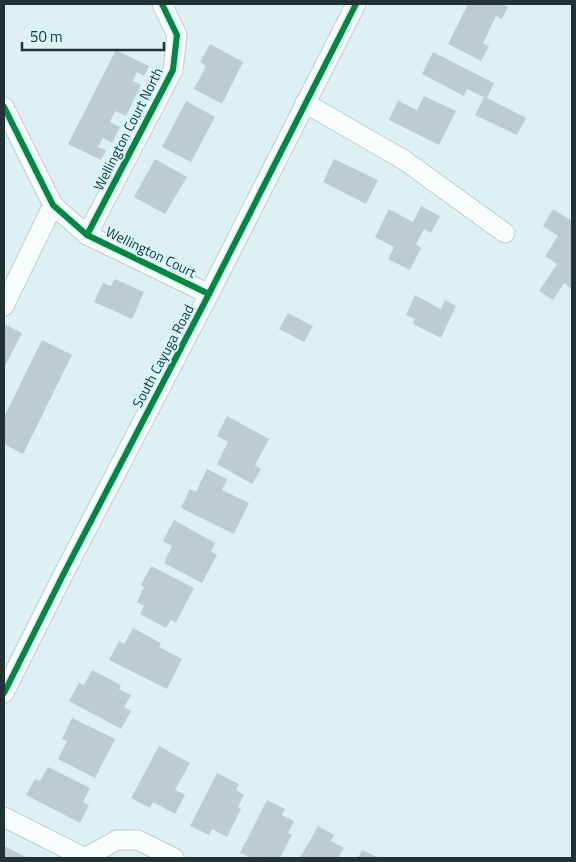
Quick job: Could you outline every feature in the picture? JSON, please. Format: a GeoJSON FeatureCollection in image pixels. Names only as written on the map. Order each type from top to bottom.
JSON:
{"type":"FeatureCollection","features":[{"type":"Feature","properties":{"kind":"street","name":"Wellington Court North"},"geometry":{"type":"LineString","coordinates":[[87,235],[173,70],[177,35],[162,4]]}},
{"type":"Feature","properties":{"kind":"street","name":"South Cayuga Road"},"geometry":{"type":"LineString","coordinates":[[4,693],[68,564],[209,294],[356,4]]}},
{"type":"Feature","properties":{"kind":"street"},"geometry":{"type":"LineString","coordinates":[[305,103],[404,160],[505,234]]}},
{"type":"Feature","properties":{"kind":"street","name":"Wellington Court"},"geometry":{"type":"LineString","coordinates":[[4,107],[53,205],[87,235],[209,294]]}},
{"type":"Feature","properties":{"kind":"street"},"geometry":{"type":"LineString","coordinates":[[4,306],[53,205]]}},
{"type":"Feature","properties":{"kind":"street"},"geometry":{"type":"LineString","coordinates":[[4,816],[85,858],[117,840],[138,840],[174,858]]}},
{"type":"Feature","properties":{"kind":"building"},"geometry":{"type":"Polygon","coordinates":[[[468,4],[502,4],[508,7],[502,19],[496,16],[483,43],[489,46],[481,61],[448,44],[468,4]]]}},
{"type":"Feature","properties":{"kind":"building"},"geometry":{"type":"Polygon","coordinates":[[[210,44],[243,62],[222,104],[194,89],[206,66],[200,62],[210,44]]]}},
{"type":"Feature","properties":{"kind":"building"},"geometry":{"type":"Polygon","coordinates":[[[116,50],[149,66],[144,76],[137,72],[133,81],[141,85],[126,116],[115,111],[110,122],[120,127],[112,143],[103,138],[98,147],[106,150],[101,160],[68,144],[116,50]]]}},
{"type":"Feature","properties":{"kind":"building"},"geometry":{"type":"Polygon","coordinates":[[[433,52],[494,83],[487,98],[526,118],[517,135],[475,115],[484,97],[467,89],[464,96],[422,74],[433,52]]]}},
{"type":"Feature","properties":{"kind":"building"},"geometry":{"type":"Polygon","coordinates":[[[424,96],[456,111],[439,145],[389,120],[398,101],[417,110],[424,96]]]}},
{"type":"Feature","properties":{"kind":"building"},"geometry":{"type":"Polygon","coordinates":[[[186,101],[215,117],[191,162],[162,147],[186,101]]]}},
{"type":"Feature","properties":{"kind":"building"},"geometry":{"type":"Polygon","coordinates":[[[155,159],[187,177],[165,214],[134,197],[155,159]]]}},
{"type":"Feature","properties":{"kind":"building"},"geometry":{"type":"Polygon","coordinates":[[[334,159],[378,180],[366,204],[323,182],[334,159]]]}},
{"type":"Feature","properties":{"kind":"building"},"geometry":{"type":"Polygon","coordinates":[[[421,206],[440,216],[431,233],[424,229],[416,244],[421,248],[410,270],[388,259],[394,247],[375,237],[389,209],[413,222],[421,206]]]}},
{"type":"Feature","properties":{"kind":"building"},"geometry":{"type":"Polygon","coordinates":[[[553,209],[572,221],[572,277],[570,280],[572,281],[572,289],[564,283],[553,300],[539,291],[557,264],[545,256],[558,236],[543,226],[553,209]]]}},
{"type":"Feature","properties":{"kind":"building"},"geometry":{"type":"Polygon","coordinates":[[[115,279],[144,292],[132,319],[94,302],[103,283],[111,286],[115,279]]]}},
{"type":"Feature","properties":{"kind":"building"},"geometry":{"type":"Polygon","coordinates":[[[415,295],[441,309],[445,300],[456,306],[441,338],[413,324],[415,319],[406,315],[415,295]]]}},
{"type":"Feature","properties":{"kind":"building"},"geometry":{"type":"Polygon","coordinates":[[[288,313],[313,326],[304,342],[279,329],[288,313]]]}},
{"type":"Feature","properties":{"kind":"building"},"geometry":{"type":"Polygon","coordinates":[[[4,324],[22,333],[4,368],[4,324]]]}},
{"type":"Feature","properties":{"kind":"building"},"geometry":{"type":"Polygon","coordinates":[[[42,340],[72,355],[23,454],[4,444],[4,417],[42,340]]]}},
{"type":"Feature","properties":{"kind":"building"},"geometry":{"type":"Polygon","coordinates":[[[227,416],[269,439],[255,465],[261,469],[252,484],[217,464],[228,442],[217,436],[227,416]]]}},
{"type":"Feature","properties":{"kind":"building"},"geometry":{"type":"Polygon","coordinates":[[[207,469],[227,479],[222,490],[249,503],[234,534],[181,508],[190,489],[196,492],[207,469]]]}},
{"type":"Feature","properties":{"kind":"building"},"geometry":{"type":"Polygon","coordinates":[[[174,520],[215,543],[211,552],[217,555],[202,583],[164,563],[172,546],[163,541],[174,520]]]}},
{"type":"Feature","properties":{"kind":"building"},"geometry":{"type":"Polygon","coordinates":[[[151,566],[194,588],[176,622],[171,620],[166,628],[140,614],[144,606],[137,602],[144,587],[141,585],[151,566]]]}},
{"type":"Feature","properties":{"kind":"building"},"geometry":{"type":"Polygon","coordinates":[[[133,628],[161,643],[159,647],[182,659],[167,689],[109,660],[119,641],[124,644],[133,628]]]}},
{"type":"Feature","properties":{"kind":"building"},"geometry":{"type":"Polygon","coordinates":[[[92,670],[121,685],[119,689],[131,695],[124,707],[131,711],[121,729],[69,701],[79,683],[84,685],[92,670]]]}},
{"type":"Feature","properties":{"kind":"building"},"geometry":{"type":"Polygon","coordinates":[[[72,718],[115,739],[95,778],[58,759],[67,741],[62,739],[72,718]]]}},
{"type":"Feature","properties":{"kind":"building"},"geometry":{"type":"Polygon","coordinates":[[[159,746],[190,763],[175,790],[185,795],[175,814],[153,802],[150,808],[131,798],[159,746]]]}},
{"type":"Feature","properties":{"kind":"building"},"geometry":{"type":"Polygon","coordinates":[[[48,767],[90,788],[83,802],[89,805],[80,823],[26,795],[35,779],[40,781],[48,767]]]}},
{"type":"Feature","properties":{"kind":"building"},"geometry":{"type":"Polygon","coordinates":[[[217,773],[239,784],[236,790],[244,795],[238,807],[241,809],[227,837],[212,829],[209,835],[190,826],[217,773]]]}},
{"type":"Feature","properties":{"kind":"building"},"geometry":{"type":"Polygon","coordinates":[[[267,800],[285,809],[282,815],[294,821],[288,833],[292,835],[280,858],[265,858],[262,856],[261,858],[251,858],[240,853],[267,800]]]}},
{"type":"Feature","properties":{"kind":"building"},"geometry":{"type":"Polygon","coordinates":[[[318,826],[334,835],[331,841],[344,848],[338,858],[300,858],[318,826]]]}},
{"type":"Feature","properties":{"kind":"building"},"geometry":{"type":"Polygon","coordinates":[[[4,846],[28,858],[4,858],[4,846]]]}},
{"type":"Feature","properties":{"kind":"building"},"geometry":{"type":"Polygon","coordinates":[[[362,850],[380,858],[358,858],[362,850]]]}},
{"type":"Feature","properties":{"kind":"cycle path"},"geometry":{"type":"LineString","coordinates":[[87,235],[173,70],[177,35],[162,4]]}},
{"type":"Feature","properties":{"kind":"cycle path"},"geometry":{"type":"LineString","coordinates":[[4,693],[356,4]]}},
{"type":"Feature","properties":{"kind":"cycle path"},"geometry":{"type":"LineString","coordinates":[[4,107],[53,205],[87,235],[209,294]]}}]}
